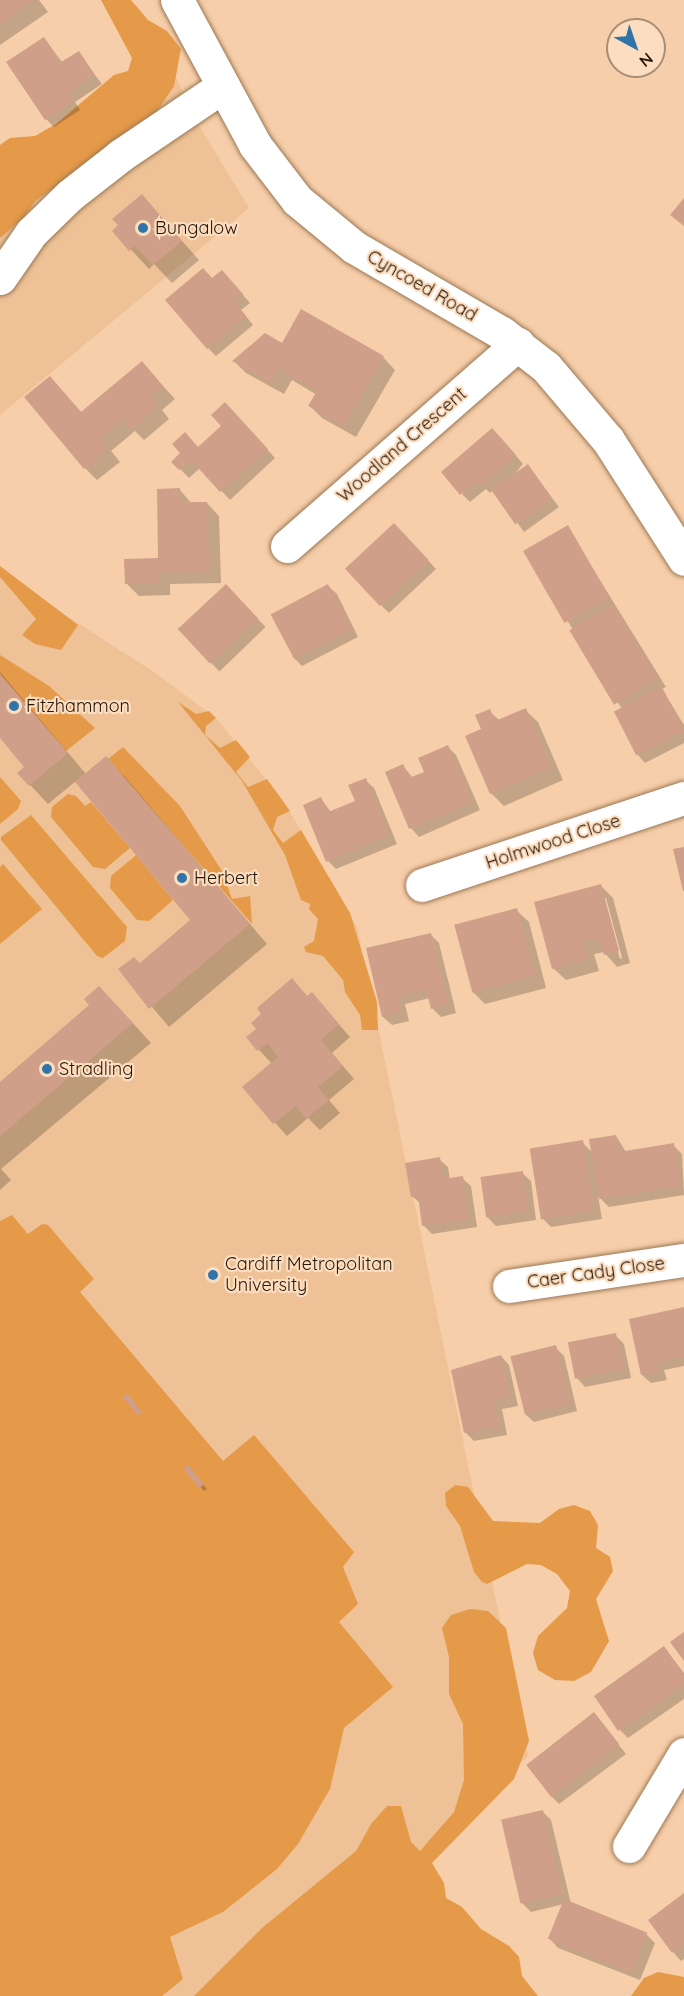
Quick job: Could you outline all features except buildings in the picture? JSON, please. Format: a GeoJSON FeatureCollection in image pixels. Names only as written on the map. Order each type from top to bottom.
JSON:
{"type":"FeatureCollection","features":[{"type":"Feature","properties":{"kind":"street","name":"Cyncoed Road"},"geometry":{"type":"LineString","coordinates":[[177,0],[272,171],[314,216],[354,247],[518,344],[546,367],[590,415],[684,559]]}},
{"type":"Feature","properties":{"kind":"street"},"geometry":{"type":"LineString","coordinates":[[0,278],[31,234],[70,195],[121,154],[223,86]]}},
{"type":"Feature","properties":{"kind":"street","name":"Woodland Crescent"},"geometry":{"type":"LineString","coordinates":[[287,546],[518,344]]}},
{"type":"Feature","properties":{"kind":"street","name":"Holmwood Close"},"geometry":{"type":"LineString","coordinates":[[423,885],[684,798]]}},
{"type":"Feature","properties":{"kind":"street","name":"Caer Cady Close"},"geometry":{"type":"LineString","coordinates":[[509,1286],[684,1260]]}},
{"type":"Feature","properties":{"kind":"street"},"geometry":{"type":"LineString","coordinates":[[629,1846],[684,1754]]}},
{"type":"Feature","properties":{"kind":"shaded area"},"geometry":{"type":"Polygon","coordinates":[[[101,0],[131,0],[148,20],[167,31],[181,49],[174,86],[153,117],[35,201],[24,217],[0,238],[0,145],[10,138],[35,136],[56,124],[114,75],[128,71],[132,58],[101,0]]]}},
{"type":"Feature","properties":{"kind":"shaded area"},"geometry":{"type":"Polygon","coordinates":[[[173,71],[197,122],[249,208],[0,415],[0,169],[173,71]]]}},
{"type":"Feature","properties":{"kind":"shaded area","name":"Cardiff Metropolitan University"},"geometry":{"type":"Polygon","coordinates":[[[0,566],[34,595],[154,672],[216,718],[282,799],[358,930],[528,1756],[292,1996],[0,1996],[0,566]]]}},
{"type":"Feature","properties":{"kind":"shaded area"},"geometry":{"type":"Polygon","coordinates":[[[0,566],[78,625],[61,650],[35,644],[22,635],[36,619],[0,577],[0,566]]]}},
{"type":"Feature","properties":{"kind":"shaded area"},"geometry":{"type":"Polygon","coordinates":[[[0,655],[49,686],[95,728],[66,751],[0,674],[0,655]]]}},
{"type":"Feature","properties":{"kind":"shaded area"},"geometry":{"type":"Polygon","coordinates":[[[178,702],[196,714],[209,711],[216,718],[206,726],[205,735],[220,748],[236,740],[250,757],[236,772],[248,787],[267,779],[290,811],[277,817],[273,830],[283,843],[301,830],[350,913],[377,1002],[378,1030],[362,1030],[360,1015],[345,992],[343,980],[323,956],[306,952],[304,947],[314,941],[318,919],[309,909],[310,904],[301,900],[285,855],[242,781],[178,702]]]}},
{"type":"Feature","properties":{"kind":"shaded area"},"geometry":{"type":"Polygon","coordinates":[[[123,747],[180,806],[222,871],[232,899],[250,896],[252,924],[108,759],[123,747]]]}},
{"type":"Feature","properties":{"kind":"shaded area"},"geometry":{"type":"Polygon","coordinates":[[[0,777],[21,801],[18,809],[0,824],[0,777]]]}},
{"type":"Feature","properties":{"kind":"shaded area"},"geometry":{"type":"Polygon","coordinates":[[[68,794],[76,796],[85,806],[91,802],[130,848],[105,869],[93,867],[51,817],[52,807],[68,794]]]}},
{"type":"Feature","properties":{"kind":"shaded area"},"geometry":{"type":"Polygon","coordinates":[[[31,815],[127,927],[125,941],[103,958],[97,956],[1,840],[1,837],[31,815]]]}},
{"type":"Feature","properties":{"kind":"shaded area"},"geometry":{"type":"Polygon","coordinates":[[[136,855],[173,900],[149,921],[137,920],[110,888],[111,876],[136,855]]]}},
{"type":"Feature","properties":{"kind":"shaded area"},"geometry":{"type":"Polygon","coordinates":[[[3,864],[42,909],[0,944],[0,867],[3,864]]]}},
{"type":"Feature","properties":{"kind":"shaded area"},"geometry":{"type":"Polygon","coordinates":[[[12,1215],[28,1234],[42,1224],[48,1225],[94,1279],[80,1292],[223,1461],[254,1435],[354,1552],[343,1567],[358,1604],[339,1622],[393,1687],[344,1728],[330,1789],[298,1844],[277,1869],[223,1912],[170,1937],[183,1979],[162,1996],[0,1996],[0,1221],[12,1215]]]}},
{"type":"Feature","properties":{"kind":"shaded area"},"geometry":{"type":"Polygon","coordinates":[[[455,1485],[468,1487],[493,1521],[540,1523],[559,1509],[574,1505],[590,1511],[598,1525],[596,1548],[610,1557],[613,1571],[596,1599],[609,1641],[591,1672],[574,1681],[555,1680],[538,1670],[533,1653],[538,1636],[567,1608],[570,1591],[557,1574],[541,1565],[527,1564],[487,1584],[482,1582],[474,1572],[460,1526],[446,1506],[445,1493],[455,1485]]]}},
{"type":"Feature","properties":{"kind":"shaded area"},"geometry":{"type":"Polygon","coordinates":[[[470,1609],[488,1611],[506,1628],[529,1741],[514,1779],[432,1863],[444,1883],[446,1898],[462,1907],[481,1929],[509,1946],[519,1957],[522,1976],[538,1996],[194,1996],[262,1928],[356,1851],[371,1824],[387,1806],[401,1806],[411,1842],[420,1851],[454,1812],[464,1780],[463,1724],[449,1694],[449,1657],[442,1628],[451,1615],[470,1609]]]}},
{"type":"Feature","properties":{"kind":"shaded area"},"geometry":{"type":"Polygon","coordinates":[[[658,1972],[684,1977],[684,1996],[631,1996],[644,1978],[658,1972]]]}},
{"type":"Feature","properties":{"kind":"place","name":"Bungalow"},"geometry":{"type":"Point","coordinates":[143,228]}},
{"type":"Feature","properties":{"kind":"place","name":"Fitzhammon"},"geometry":{"type":"Point","coordinates":[14,706]}},
{"type":"Feature","properties":{"kind":"place","name":"Herbert"},"geometry":{"type":"Point","coordinates":[182,878]}},
{"type":"Feature","properties":{"kind":"place","name":"Stradling"},"geometry":{"type":"Point","coordinates":[47,1069]}},
{"type":"Feature","properties":{"kind":"place","name":"Cardiff Metropolitan University"},"geometry":{"type":"Point","coordinates":[213,1275]}}]}
